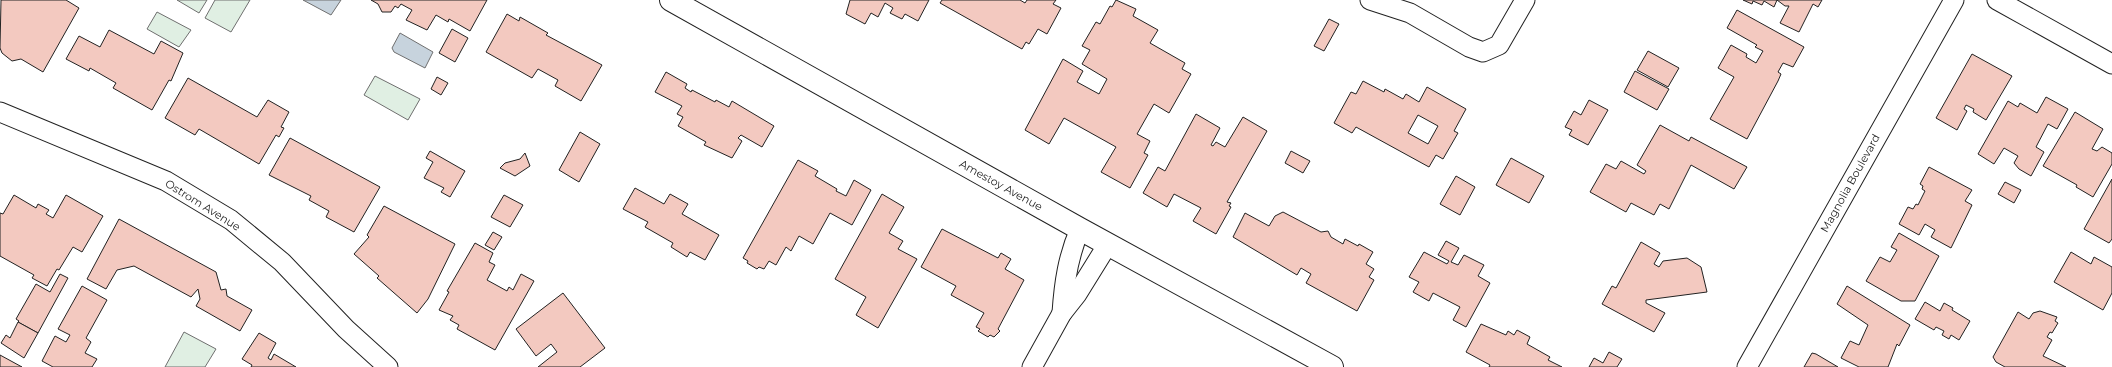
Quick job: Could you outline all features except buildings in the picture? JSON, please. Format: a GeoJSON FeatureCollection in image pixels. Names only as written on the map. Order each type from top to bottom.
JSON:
{"type":"FeatureCollection","features":[{"type":"Feature","properties":{"kind":"street","name":"Amestoy Avenue"},"geometry":{"type":"LineString","coordinates":[[671,0],[1080,229],[1332,367]]}},
{"type":"Feature","properties":{"kind":"street"},"geometry":{"type":"LineString","coordinates":[[1370,0],[1410,13],[1468,47],[1483,52],[1499,45],[1525,0]]}},
{"type":"Feature","properties":{"kind":"street","name":"Magnolia Boulevard"},"geometry":{"type":"LineString","coordinates":[[1747,367],[1954,0]]}},
{"type":"Feature","properties":{"kind":"street"},"geometry":{"type":"LineString","coordinates":[[1997,0],[2112,64]]}},
{"type":"Feature","properties":{"kind":"street","name":"Ostrom Avenue"},"geometry":{"type":"LineString","coordinates":[[0,112],[166,181],[231,220],[282,262],[346,329],[388,367]]}},
{"type":"Feature","properties":{"kind":"street"},"geometry":{"type":"LineString","coordinates":[[1062,313],[1064,288],[1071,250],[1080,229]]}},
{"type":"Feature","properties":{"kind":"street"},"geometry":{"type":"LineString","coordinates":[[1032,367],[1062,313],[1077,294],[1108,244]]}},
{"type":"Feature","properties":{"kind":"green space"},"geometry":{"type":"Polygon","coordinates":[[[177,0],[207,0],[199,13],[177,0]]]}},
{"type":"Feature","properties":{"kind":"green space"},"geometry":{"type":"Polygon","coordinates":[[[215,0],[250,0],[231,32],[205,18],[215,0]]]}},
{"type":"Feature","properties":{"kind":"green space"},"geometry":{"type":"Polygon","coordinates":[[[157,12],[191,30],[179,47],[147,29],[157,12]]]}},
{"type":"Feature","properties":{"kind":"green space"},"geometry":{"type":"Polygon","coordinates":[[[375,76],[420,99],[408,120],[364,95],[375,76]]]}},
{"type":"Feature","properties":{"kind":"green space"},"geometry":{"type":"Polygon","coordinates":[[[184,332],[216,349],[205,367],[165,367],[184,332]]]}},
{"type":"Feature","properties":{"kind":"shaded area"},"geometry":{"type":"Polygon","coordinates":[[[303,0],[341,0],[331,15],[303,0]]]}},
{"type":"Feature","properties":{"kind":"shaded area"},"geometry":{"type":"Polygon","coordinates":[[[400,33],[433,52],[425,68],[394,52],[392,48],[400,33]]]}}]}
